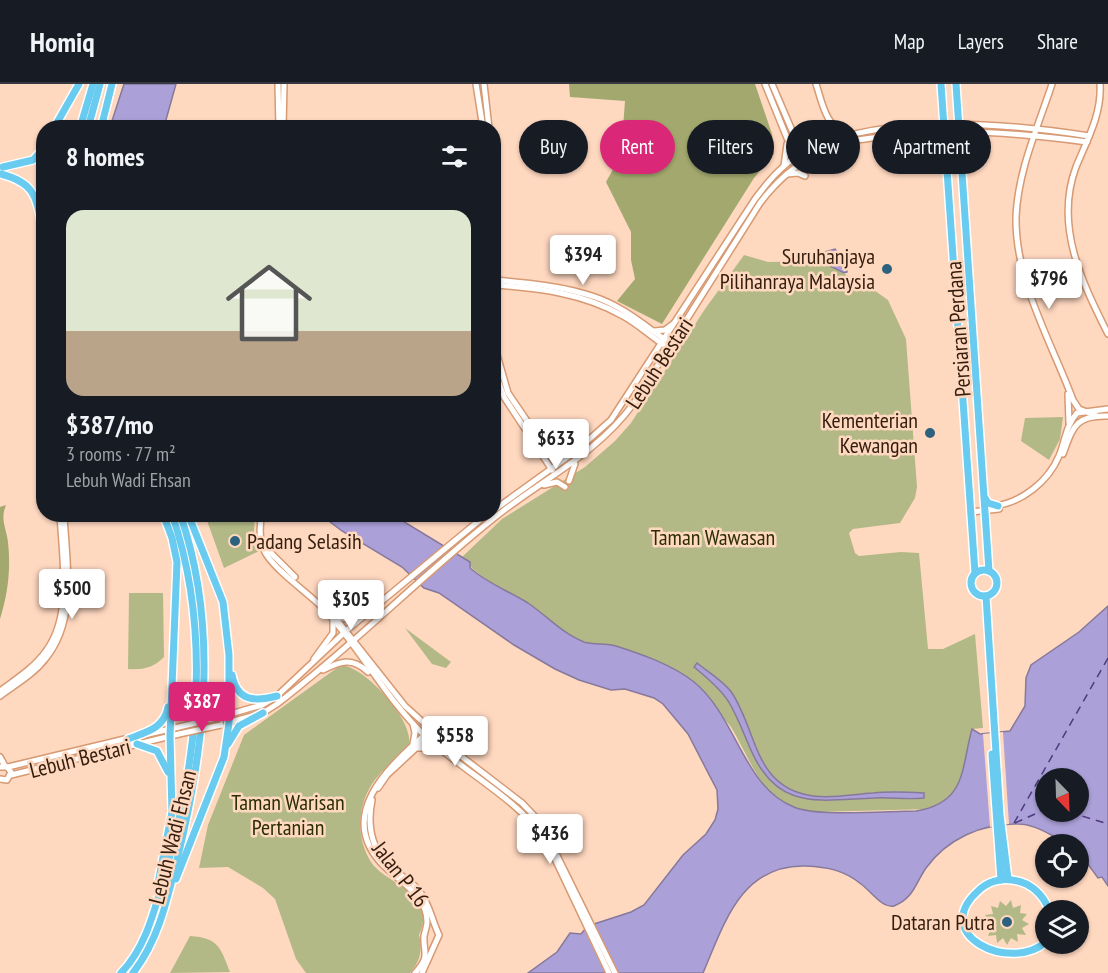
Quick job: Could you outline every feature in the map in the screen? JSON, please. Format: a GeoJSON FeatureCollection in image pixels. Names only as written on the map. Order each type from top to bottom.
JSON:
{"type":"FeatureCollection","features":[{"type":"Feature","properties":{"kind":"main road"},"geometry":{"type":"LineString","coordinates":[[59,120],[79,84]]}},
{"type":"Feature","properties":{"kind":"main road"},"geometry":{"type":"LineString","coordinates":[[82,120],[93,84]]}},
{"type":"Feature","properties":{"kind":"main road"},"geometry":{"type":"LineString","coordinates":[[90,120],[100,84]]}},
{"type":"Feature","properties":{"kind":"main road"},"geometry":{"type":"LineString","coordinates":[[103,120],[112,84]]}},
{"type":"Feature","properties":{"kind":"main road"},"geometry":{"type":"LineString","coordinates":[[278,84],[279,120]]}},
{"type":"Feature","properties":{"kind":"main road"},"geometry":{"type":"LineString","coordinates":[[283,120],[284,84]]}},
{"type":"Feature","properties":{"kind":"main road"},"geometry":{"type":"LineString","coordinates":[[476,84],[482,120]]}},
{"type":"Feature","properties":{"kind":"main road"},"geometry":{"type":"LineString","coordinates":[[484,84],[488,120]]}},
{"type":"Feature","properties":{"kind":"main road"},"geometry":{"type":"LineString","coordinates":[[765,84],[786,137]]}},
{"type":"Feature","properties":{"kind":"main road"},"geometry":{"type":"LineString","coordinates":[[772,84],[786,120]]}},
{"type":"Feature","properties":{"kind":"main road"},"geometry":{"type":"LineString","coordinates":[[816,84],[822,105],[831,120]]}},
{"type":"Feature","properties":{"kind":"main road","name":"Persiaran Perdana"},"geometry":{"type":"LineString","coordinates":[[941,84],[944,120]]}},
{"type":"Feature","properties":{"kind":"main road","name":"Persiaran Perdana"},"geometry":{"type":"LineString","coordinates":[[956,84],[959,120]]}},
{"type":"Feature","properties":{"kind":"main road"},"geometry":{"type":"LineString","coordinates":[[1052,84],[1036,127],[1019,195],[1017,240],[1036,311],[1075,405],[1096,416]]}},
{"type":"Feature","properties":{"kind":"main road"},"geometry":{"type":"LineString","coordinates":[[1100,84],[1099,107],[1075,170],[1069,196],[1071,248],[1084,285],[1108,334]]}},
{"type":"Feature","properties":{"kind":"main road","name":"Lebuh Bestari"},"geometry":{"type":"LineString","coordinates":[[991,127],[1036,127],[1088,139]]}},
{"type":"Feature","properties":{"kind":"main road","name":"Lebuh Bestari"},"geometry":{"type":"LineString","coordinates":[[991,130],[1088,139]]}},
{"type":"Feature","properties":{"kind":"main road"},"geometry":{"type":"LineString","coordinates":[[784,166],[786,149]]}},
{"type":"Feature","properties":{"kind":"main road"},"geometry":{"type":"LineString","coordinates":[[2,171],[33,160],[36,157]]}},
{"type":"Feature","properties":{"kind":"main road","name":"Lebuh Bestari"},"geometry":{"type":"LineString","coordinates":[[501,505],[576,451],[611,420],[654,357],[667,344],[676,321],[749,208],[771,178],[784,166]]}},
{"type":"Feature","properties":{"kind":"main road"},"geometry":{"type":"LineString","coordinates":[[2,171],[30,186],[36,199]]}},
{"type":"Feature","properties":{"kind":"main road"},"geometry":{"type":"LineString","coordinates":[[785,174],[798,173],[806,176]]}},
{"type":"Feature","properties":{"kind":"main road","name":"Lebuh Bestari"},"geometry":{"type":"LineString","coordinates":[[501,514],[578,460],[619,424],[667,344],[760,203],[785,174]]}},
{"type":"Feature","properties":{"kind":"main road","name":"Persiaran Perdana"},"geometry":{"type":"LineString","coordinates":[[948,174],[975,573]]}},
{"type":"Feature","properties":{"kind":"main road","name":"Persiaran Perdana"},"geometry":{"type":"LineString","coordinates":[[962,174],[989,571]]}},
{"type":"Feature","properties":{"kind":"main road"},"geometry":{"type":"LineString","coordinates":[[501,281],[541,285],[596,297],[621,310],[667,344]]}},
{"type":"Feature","properties":{"kind":"main road"},"geometry":{"type":"LineString","coordinates":[[501,286],[536,288],[578,297],[621,315],[653,334]]}},
{"type":"Feature","properties":{"kind":"main road"},"geometry":{"type":"LineString","coordinates":[[653,334],[664,330],[676,321]]}},
{"type":"Feature","properties":{"kind":"main road"},"geometry":{"type":"LineString","coordinates":[[653,334],[654,357]]}},
{"type":"Feature","properties":{"kind":"main road"},"geometry":{"type":"LineString","coordinates":[[501,368],[508,393],[559,473]]}},
{"type":"Feature","properties":{"kind":"main road"},"geometry":{"type":"LineString","coordinates":[[1067,385],[1069,425]]}},
{"type":"Feature","properties":{"kind":"main road"},"geometry":{"type":"LineString","coordinates":[[501,388],[504,397],[543,458],[545,466],[538,477]]}},
{"type":"Feature","properties":{"kind":"main road"},"geometry":{"type":"LineString","coordinates":[[971,510],[1011,505],[1029,496],[1052,471],[1069,425],[1077,413],[1084,410],[1108,409]]}},
{"type":"Feature","properties":{"kind":"main road"},"geometry":{"type":"LineString","coordinates":[[986,509],[1009,504],[1027,493],[1052,471],[1073,428],[1079,421],[1096,416],[1108,416]]}},
{"type":"Feature","properties":{"kind":"main road"},"geometry":{"type":"LineString","coordinates":[[547,451],[559,455],[576,451]]}},
{"type":"Feature","properties":{"kind":"main road"},"geometry":{"type":"LineString","coordinates":[[543,458],[554,466]]}},
{"type":"Feature","properties":{"kind":"main road"},"geometry":{"type":"LineString","coordinates":[[537,488],[557,482],[567,484],[570,472],[578,460]]}},
{"type":"Feature","properties":{"kind":"main road"},"geometry":{"type":"LineString","coordinates":[[985,498],[988,503],[998,506]]}},
{"type":"Feature","properties":{"kind":"main road"},"geometry":{"type":"LineString","coordinates":[[0,691],[34,664],[57,633],[63,599],[62,522]]}},
{"type":"Feature","properties":{"kind":"main road"},"geometry":{"type":"LineString","coordinates":[[0,696],[38,668],[63,630],[68,604],[63,522]]}},
{"type":"Feature","properties":{"kind":"main road"},"geometry":{"type":"LineString","coordinates":[[153,915],[172,812],[173,792],[170,733],[177,562],[166,522]]}},
{"type":"Feature","properties":{"kind":"main road","name":"Lebuh Wadi Ehsan"},"geometry":{"type":"LineString","coordinates":[[121,973],[134,957],[153,915],[185,796],[195,705],[195,642],[191,591],[183,548],[175,522]]}},
{"type":"Feature","properties":{"kind":"main road","name":"Lebuh Wadi Ehsan"},"geometry":{"type":"LineString","coordinates":[[133,973],[145,956],[163,918],[193,797],[203,705],[200,591],[182,522]]}},
{"type":"Feature","properties":{"kind":"main road"},"geometry":{"type":"LineString","coordinates":[[191,522],[223,602],[234,684],[239,693],[256,701],[277,696]]}},
{"type":"Feature","properties":{"kind":"main road"},"geometry":{"type":"LineString","coordinates":[[260,522],[262,544],[280,568],[346,632],[377,682]]}},
{"type":"Feature","properties":{"kind":"main road","name":"Lebuh Bestari"},"geometry":{"type":"LineString","coordinates":[[0,779],[6,780],[11,775],[137,744],[170,733],[179,727],[262,705],[277,696],[346,632],[478,522]]}},
{"type":"Feature","properties":{"kind":"main road","name":"Lebuh Bestari"},"geometry":{"type":"LineString","coordinates":[[4,767],[128,739],[170,733],[179,734],[263,713],[316,673],[490,522]]}},
{"type":"Feature","properties":{"kind":"main road"},"geometry":{"type":"LineString","coordinates":[[981,570],[989,571],[995,576],[997,585],[993,592],[984,596],[971,589],[970,580],[975,573],[981,570]]}},
{"type":"Feature","properties":{"kind":"main road"},"geometry":{"type":"LineString","coordinates":[[984,596],[999,830],[1005,879]]}},
{"type":"Feature","properties":{"kind":"main road"},"geometry":{"type":"LineString","coordinates":[[333,617],[352,620],[370,613]]}},
{"type":"Feature","properties":{"kind":"main road"},"geometry":{"type":"LineString","coordinates":[[312,665],[333,633],[333,617]]}},
{"type":"Feature","properties":{"kind":"main road"},"geometry":{"type":"LineString","coordinates":[[363,651],[361,641],[364,635],[381,617]]}},
{"type":"Feature","properties":{"kind":"main road"},"geometry":{"type":"LineString","coordinates":[[352,641],[363,651],[380,677],[431,731],[522,803],[541,823],[609,973]]}},
{"type":"Feature","properties":{"kind":"main road"},"geometry":{"type":"LineString","coordinates":[[226,748],[229,723],[229,655]]}},
{"type":"Feature","properties":{"kind":"main road"},"geometry":{"type":"LineString","coordinates":[[128,739],[158,728],[163,721],[167,711],[174,656]]}},
{"type":"Feature","properties":{"kind":"main road"},"geometry":{"type":"LineString","coordinates":[[316,673],[348,661],[360,666],[439,748],[518,808],[546,840],[615,973]]}},
{"type":"Feature","properties":{"kind":"main road"},"geometry":{"type":"LineString","coordinates":[[163,918],[226,748],[239,726],[263,713]]}},
{"type":"Feature","properties":{"kind":"main road"},"geometry":{"type":"LineString","coordinates":[[413,723],[414,747],[439,748]]}},
{"type":"Feature","properties":{"kind":"main road","name":"Jalan P 16"},"geometry":{"type":"LineString","coordinates":[[415,973],[423,964],[426,942],[427,931],[423,904],[375,855],[365,829],[369,798],[378,780],[431,731]]}},
{"type":"Feature","properties":{"kind":"main road"},"geometry":{"type":"LineString","coordinates":[[137,744],[151,748],[161,755],[167,766],[173,792]]}},
{"type":"Feature","properties":{"kind":"main road","name":"Jalan P 16"},"geometry":{"type":"LineString","coordinates":[[414,747],[377,789],[370,810],[370,831],[376,847],[387,863],[423,897],[437,931],[439,937],[422,973]]}},
{"type":"Feature","properties":{"kind":"main road"},"geometry":{"type":"LineString","coordinates":[[0,756],[4,767],[11,775]]}},
{"type":"Feature","properties":{"kind":"main road"},"geometry":{"type":"LineString","coordinates":[[977,954],[964,931],[966,910],[976,893],[988,884],[1005,879],[1022,882],[1034,889],[1042,900]]}},
{"type":"Feature","properties":{"kind":"main road","name":"Jalan P 16"},"geometry":{"type":"LineString","coordinates":[[427,931],[431,929],[437,931]]}},
{"type":"Feature","properties":{"kind":"main road","name":"Jalan P 16"},"geometry":{"type":"LineString","coordinates":[[426,942],[435,943]]}},
{"type":"Feature","properties":{"kind":"main road"},"geometry":{"type":"LineString","coordinates":[[1028,960],[1035,953]]}},
{"type":"Feature","properties":{"kind":"green space"},"geometry":{"type":"Polygon","coordinates":[[[569,84],[755,84],[767,120],[687,120],[687,174],[757,174],[662,324],[617,301],[635,279],[631,260],[631,232],[606,182],[610,174],[675,174],[675,120],[624,120],[625,101],[570,97],[569,84]]]}},
{"type":"Feature","properties":{"kind":"green space","name":"Taman Wawasan"},"geometry":{"type":"Polygon","coordinates":[[[744,255],[768,262],[820,261],[871,288],[888,300],[906,339],[917,487],[915,498],[900,523],[853,529],[849,533],[855,553],[859,556],[901,552],[919,553],[928,649],[943,649],[975,634],[983,728],[972,729],[965,765],[958,785],[943,801],[930,809],[817,812],[798,809],[784,802],[762,783],[727,722],[666,667],[657,661],[629,651],[589,643],[570,635],[529,604],[485,578],[462,557],[502,519],[585,467],[615,441],[631,423],[705,309],[744,255]]]}},
{"type":"Feature","properties":{"kind":"green space"},"geometry":{"type":"Polygon","coordinates":[[[1063,417],[1060,439],[1049,460],[1021,441],[1025,418],[1063,417]]]}},
{"type":"Feature","properties":{"kind":"green space"},"geometry":{"type":"Polygon","coordinates":[[[6,505],[3,519],[8,542],[9,571],[0,619],[0,507],[6,505]]]}},
{"type":"Feature","properties":{"kind":"green space","name":"Padang Selasih"},"geometry":{"type":"Polygon","coordinates":[[[208,522],[255,522],[254,532],[259,551],[224,568],[208,522]]]}},
{"type":"Feature","properties":{"kind":"green space"},"geometry":{"type":"Polygon","coordinates":[[[129,593],[163,593],[164,657],[156,664],[143,669],[128,669],[129,593]]]}},
{"type":"Feature","properties":{"kind":"green space"},"geometry":{"type":"Polygon","coordinates":[[[405,628],[451,662],[446,668],[432,664],[405,628]]]}},
{"type":"Feature","properties":{"kind":"green space","name":"Taman Warisan Pertanian"},"geometry":{"type":"Polygon","coordinates":[[[341,665],[362,674],[386,696],[404,722],[408,734],[409,744],[380,773],[367,793],[360,823],[363,843],[371,862],[378,870],[408,891],[422,909],[423,921],[419,935],[420,955],[410,973],[306,973],[296,959],[275,899],[263,888],[228,867],[199,868],[208,825],[244,735],[341,665]]]}},
{"type":"Feature","properties":{"kind":"green space"},"geometry":{"type":"Polygon","coordinates":[[[1011,900],[1013,908],[1021,905],[1020,913],[1027,914],[1022,920],[1029,924],[1022,928],[1026,935],[1017,934],[1018,942],[1011,938],[1007,945],[1003,938],[997,943],[996,935],[988,936],[991,929],[984,926],[990,922],[985,915],[993,914],[991,906],[998,908],[1000,901],[1006,906],[1011,900]]]}},
{"type":"Feature","properties":{"kind":"green space"},"geometry":{"type":"Polygon","coordinates":[[[190,936],[207,939],[217,945],[230,972],[170,973],[190,936]]]}},
{"type":"Feature","properties":{"kind":"shaded area"},"geometry":{"type":"Polygon","coordinates":[[[124,84],[176,84],[166,120],[112,120],[124,84]]]}},
{"type":"Feature","properties":{"kind":"shaded area"},"geometry":{"type":"Polygon","coordinates":[[[835,249],[846,264],[847,272],[844,273],[820,261],[825,252],[835,249]]]}},
{"type":"Feature","properties":{"kind":"shaded area"},"geometry":{"type":"Polygon","coordinates":[[[330,522],[404,522],[470,562],[470,568],[477,574],[528,603],[576,639],[588,643],[616,646],[646,656],[676,670],[694,682],[709,697],[721,713],[751,768],[777,797],[804,810],[853,813],[916,811],[933,807],[945,800],[959,782],[972,729],[980,734],[1010,731],[1025,706],[1026,678],[1031,665],[1079,632],[1108,606],[1108,886],[1102,877],[1098,878],[1089,866],[1089,834],[1050,834],[1034,827],[1018,824],[991,826],[966,835],[944,849],[926,868],[910,895],[894,906],[880,902],[855,879],[828,868],[806,866],[784,868],[765,875],[750,886],[738,900],[719,935],[703,973],[528,973],[557,952],[570,933],[581,934],[588,926],[631,912],[644,905],[683,855],[706,834],[715,820],[718,809],[717,790],[688,734],[663,704],[654,698],[625,689],[611,690],[579,680],[555,669],[514,645],[439,593],[424,588],[402,567],[330,522]]]}},
{"type":"Feature","properties":{"kind":"shaded area"},"geometry":{"type":"Polygon","coordinates":[[[697,663],[729,689],[741,709],[768,770],[779,782],[794,791],[828,797],[886,792],[924,793],[924,798],[818,800],[801,798],[787,792],[773,783],[761,769],[729,703],[716,687],[694,667],[697,663]]]}},
{"type":"Feature","properties":{"kind":"pier"},"geometry":{"type":"Polygon","coordinates":[[[1003,732],[1009,824],[990,827],[983,734],[1003,732]]]}},
{"type":"Feature","properties":{"kind":"ferry route"},"geometry":{"type":"LineString","coordinates":[[1014,823],[1108,658]]}},
{"type":"Feature","properties":{"kind":"ferry route"},"geometry":{"type":"LineString","coordinates":[[1015,823],[1035,814]]}},
{"type":"Feature","properties":{"kind":"ferry route"},"geometry":{"type":"LineString","coordinates":[[1089,818],[1108,824]]}},
{"type":"Feature","properties":{"kind":"place","name":"Suruhanjaya Pilihanraya Malaysia"},"geometry":{"type":"Point","coordinates":[887,269]}},
{"type":"Feature","properties":{"kind":"place","name":"Kementerian Kewangan"},"geometry":{"type":"Point","coordinates":[930,433]}},
{"type":"Feature","properties":{"kind":"place","name":"Padang Selasih"},"geometry":{"type":"Point","coordinates":[235,541]}},
{"type":"Feature","properties":{"kind":"place","name":"Dataran Putra"},"geometry":{"type":"Point","coordinates":[1007,922]}}]}
